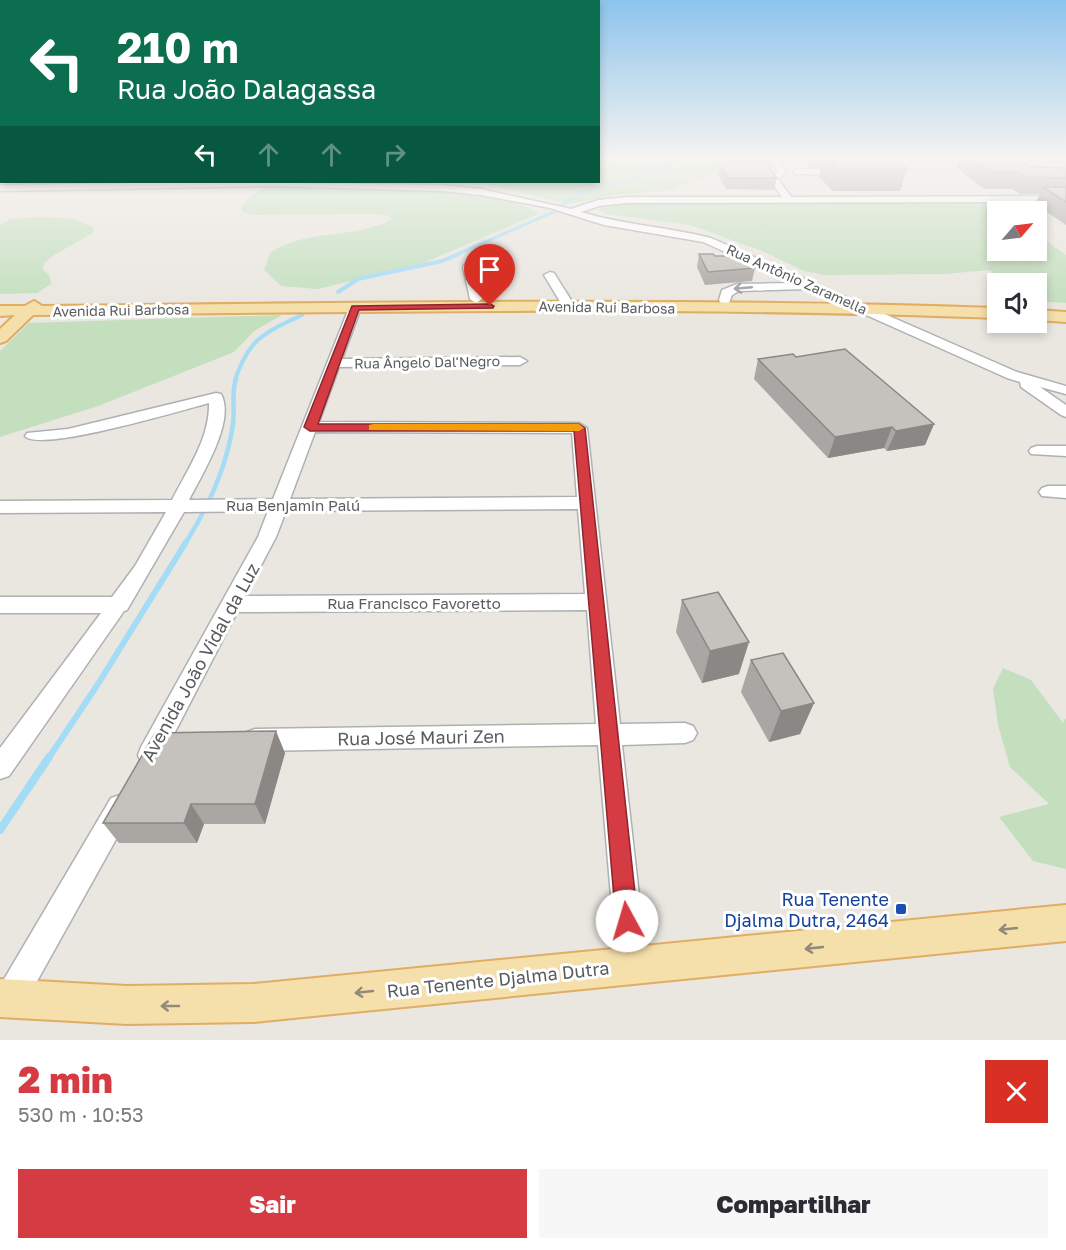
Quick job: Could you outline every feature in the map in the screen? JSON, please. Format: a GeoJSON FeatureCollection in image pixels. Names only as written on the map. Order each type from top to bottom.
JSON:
{"type":"FeatureCollection","features":[{"type":"Feature","properties":{"kind":"main road","name":"Avenida Rui Barbosa"},"geometry":{"type":"LineString","coordinates":[[341,305],[476,299],[843,299],[987,304]]}},
{"type":"Feature","properties":{"kind":"main road","name":"Avenida Rui Barbosa"},"geometry":{"type":"LineString","coordinates":[[0,303],[33,307],[293,304],[862,308],[987,313]]}},
{"type":"Feature","properties":{"kind":"main road","name":"Avenida Rui Barbosa"},"geometry":{"type":"LineString","coordinates":[[0,312],[33,307]]}},
{"type":"Feature","properties":{"kind":"main road"},"geometry":{"type":"LineString","coordinates":[[0,338],[33,307]]}},
{"type":"Feature","properties":{"kind":"main road"},"geometry":{"type":"LineString","coordinates":[[1047,307],[1066,308]]}},
{"type":"Feature","properties":{"kind":"main road"},"geometry":{"type":"LineString","coordinates":[[1047,316],[1066,317]]}},
{"type":"Feature","properties":{"kind":"main road","name":"Rua Tenente Djalma Dutra"},"geometry":{"type":"LineString","coordinates":[[3,1002],[124,1006],[254,1003],[1066,923]]}},
{"type":"Feature","properties":{"kind":"street","name":"Rua Antônio Zaramella"},"geometry":{"type":"LineString","coordinates":[[551,208],[619,225],[684,234],[707,240],[1012,375]]}},
{"type":"Feature","properties":{"kind":"street"},"geometry":{"type":"LineString","coordinates":[[571,212],[587,208]]}},
{"type":"Feature","properties":{"kind":"street"},"geometry":{"type":"LineString","coordinates":[[474,261],[469,267],[476,299]]}},
{"type":"Feature","properties":{"kind":"street"},"geometry":{"type":"LineString","coordinates":[[550,275],[565,300]]}},
{"type":"Feature","properties":{"kind":"street"},"geometry":{"type":"LineString","coordinates":[[726,300],[726,293],[729,290],[811,285]]}},
{"type":"Feature","properties":{"kind":"street"},"geometry":{"type":"LineString","coordinates":[[768,287],[799,299]]}},
{"type":"Feature","properties":{"kind":"street","name":"Avenida João Vidal da Luz"},"geometry":{"type":"LineString","coordinates":[[140,772],[232,604],[281,505],[334,363],[341,305]]}},
{"type":"Feature","properties":{"kind":"street","name":"Rua Ângelo Dal'Negro"},"geometry":{"type":"LineString","coordinates":[[334,363],[520,361]]}},
{"type":"Feature","properties":{"kind":"street"},"geometry":{"type":"LineString","coordinates":[[1012,375],[1066,390]]}},
{"type":"Feature","properties":{"kind":"street"},"geometry":{"type":"LineString","coordinates":[[1012,375],[1066,412]]}},
{"type":"Feature","properties":{"kind":"street"},"geometry":{"type":"LineString","coordinates":[[0,768],[120,605],[184,505],[216,426],[216,397],[76,432],[33,436]]}},
{"type":"Feature","properties":{"kind":"street"},"geometry":{"type":"LineString","coordinates":[[310,427],[579,428],[632,966]]}},
{"type":"Feature","properties":{"kind":"street"},"geometry":{"type":"LineString","coordinates":[[1037,451],[1066,451]]}},
{"type":"Feature","properties":{"kind":"street"},"geometry":{"type":"LineString","coordinates":[[1048,492],[1066,492]]}},
{"type":"Feature","properties":{"kind":"street","name":"Rua Benjamin Palú"},"geometry":{"type":"LineString","coordinates":[[0,507],[587,503]]}},
{"type":"Feature","properties":{"kind":"street","name":"Rua Francisco Favoretto"},"geometry":{"type":"LineString","coordinates":[[232,604],[597,602]]}},
{"type":"Feature","properties":{"kind":"street"},"geometry":{"type":"LineString","coordinates":[[0,605],[120,605]]}},
{"type":"Feature","properties":{"kind":"street","name":"Rua José Mauri Zen"},"geometry":{"type":"LineString","coordinates":[[231,740],[685,733]]}},
{"type":"Feature","properties":{"kind":"street"},"geometry":{"type":"LineString","coordinates":[[158,741],[184,741]]}},
{"type":"Feature","properties":{"kind":"street"},"geometry":{"type":"LineString","coordinates":[[3,1002],[129,792]]}},
{"type":"Feature","properties":{"kind":"green space"},"geometry":{"type":"Polygon","coordinates":[[[241,208],[525,208],[538,214],[423,263],[318,289],[281,286],[264,270],[270,253],[299,240],[362,230],[392,219],[388,216],[372,214],[252,215],[242,212],[241,208]]]}},
{"type":"Feature","properties":{"kind":"green space"},"geometry":{"type":"Polygon","coordinates":[[[987,208],[987,261],[1047,261],[1047,241],[1066,255],[1066,303],[1047,302],[1047,273],[993,273],[990,270],[944,274],[824,275],[804,271],[762,251],[690,225],[606,214],[597,209],[987,208]]]}},
{"type":"Feature","properties":{"kind":"green space"},"geometry":{"type":"Polygon","coordinates":[[[43,217],[74,219],[93,227],[93,233],[44,263],[43,270],[50,276],[51,284],[37,293],[0,294],[0,225],[11,219],[43,217]]]}},
{"type":"Feature","properties":{"kind":"green space"},"geometry":{"type":"Polygon","coordinates":[[[282,315],[254,331],[234,352],[98,406],[0,437],[0,351],[29,323],[282,315]]]}},
{"type":"Feature","properties":{"kind":"green space"},"geometry":{"type":"Polygon","coordinates":[[[1003,668],[1031,680],[1063,723],[1066,718],[1066,869],[1033,861],[999,817],[1049,804],[1010,767],[998,725],[993,689],[1003,668]]]}},
{"type":"Feature","properties":{"kind":"building"},"geometry":{"type":"Polygon","coordinates":[[[699,254],[748,256],[755,268],[708,272],[699,254]]]}},
{"type":"Feature","properties":{"kind":"building"},"geometry":{"type":"Polygon","coordinates":[[[845,349],[934,424],[896,431],[892,427],[835,437],[758,359],[793,354],[796,357],[845,349]]]}},
{"type":"Feature","properties":{"kind":"building"},"geometry":{"type":"Polygon","coordinates":[[[718,592],[749,642],[710,651],[682,600],[718,592]]]}},
{"type":"Feature","properties":{"kind":"building"},"geometry":{"type":"Polygon","coordinates":[[[783,653],[814,703],[781,711],[751,660],[783,653]]]}},
{"type":"Feature","properties":{"kind":"building"},"geometry":{"type":"Polygon","coordinates":[[[276,731],[255,804],[191,804],[184,823],[103,823],[155,733],[276,731]]]}},
{"type":"Feature","properties":{"kind":"waterway"},"geometry":{"type":"LineString","coordinates":[[455,255],[556,211]]}},
{"type":"Feature","properties":{"kind":"waterway"},"geometry":{"type":"LineString","coordinates":[[338,292],[358,279],[442,261],[459,254]]}},
{"type":"Feature","properties":{"kind":"waterway"},"geometry":{"type":"LineString","coordinates":[[235,380],[246,355],[259,338],[302,315]]}},
{"type":"Feature","properties":{"kind":"waterway"},"geometry":{"type":"LineString","coordinates":[[185,544],[208,502],[226,456],[233,424],[236,379]]}},
{"type":"Feature","properties":{"kind":"waterway"},"geometry":{"type":"LineString","coordinates":[[48,759],[98,684],[186,542]]}},
{"type":"Feature","properties":{"kind":"waterway"},"geometry":{"type":"LineString","coordinates":[[0,830],[49,757]]}},
{"type":"Feature","properties":{"kind":"slow traffic"},"geometry":{"type":"LineString","coordinates":[[373,427],[579,428]]}},
{"type":"Feature","properties":{"kind":"place","name":"Rua Tenente Djalma Dutra, 2464"},"geometry":{"type":"Point","coordinates":[901,909]}},
{"type":"Feature","properties":{"kind":"route"},"geometry":{"type":"LineString","coordinates":[[490,306],[355,308],[310,427],[579,428],[627,921]]}}]}
